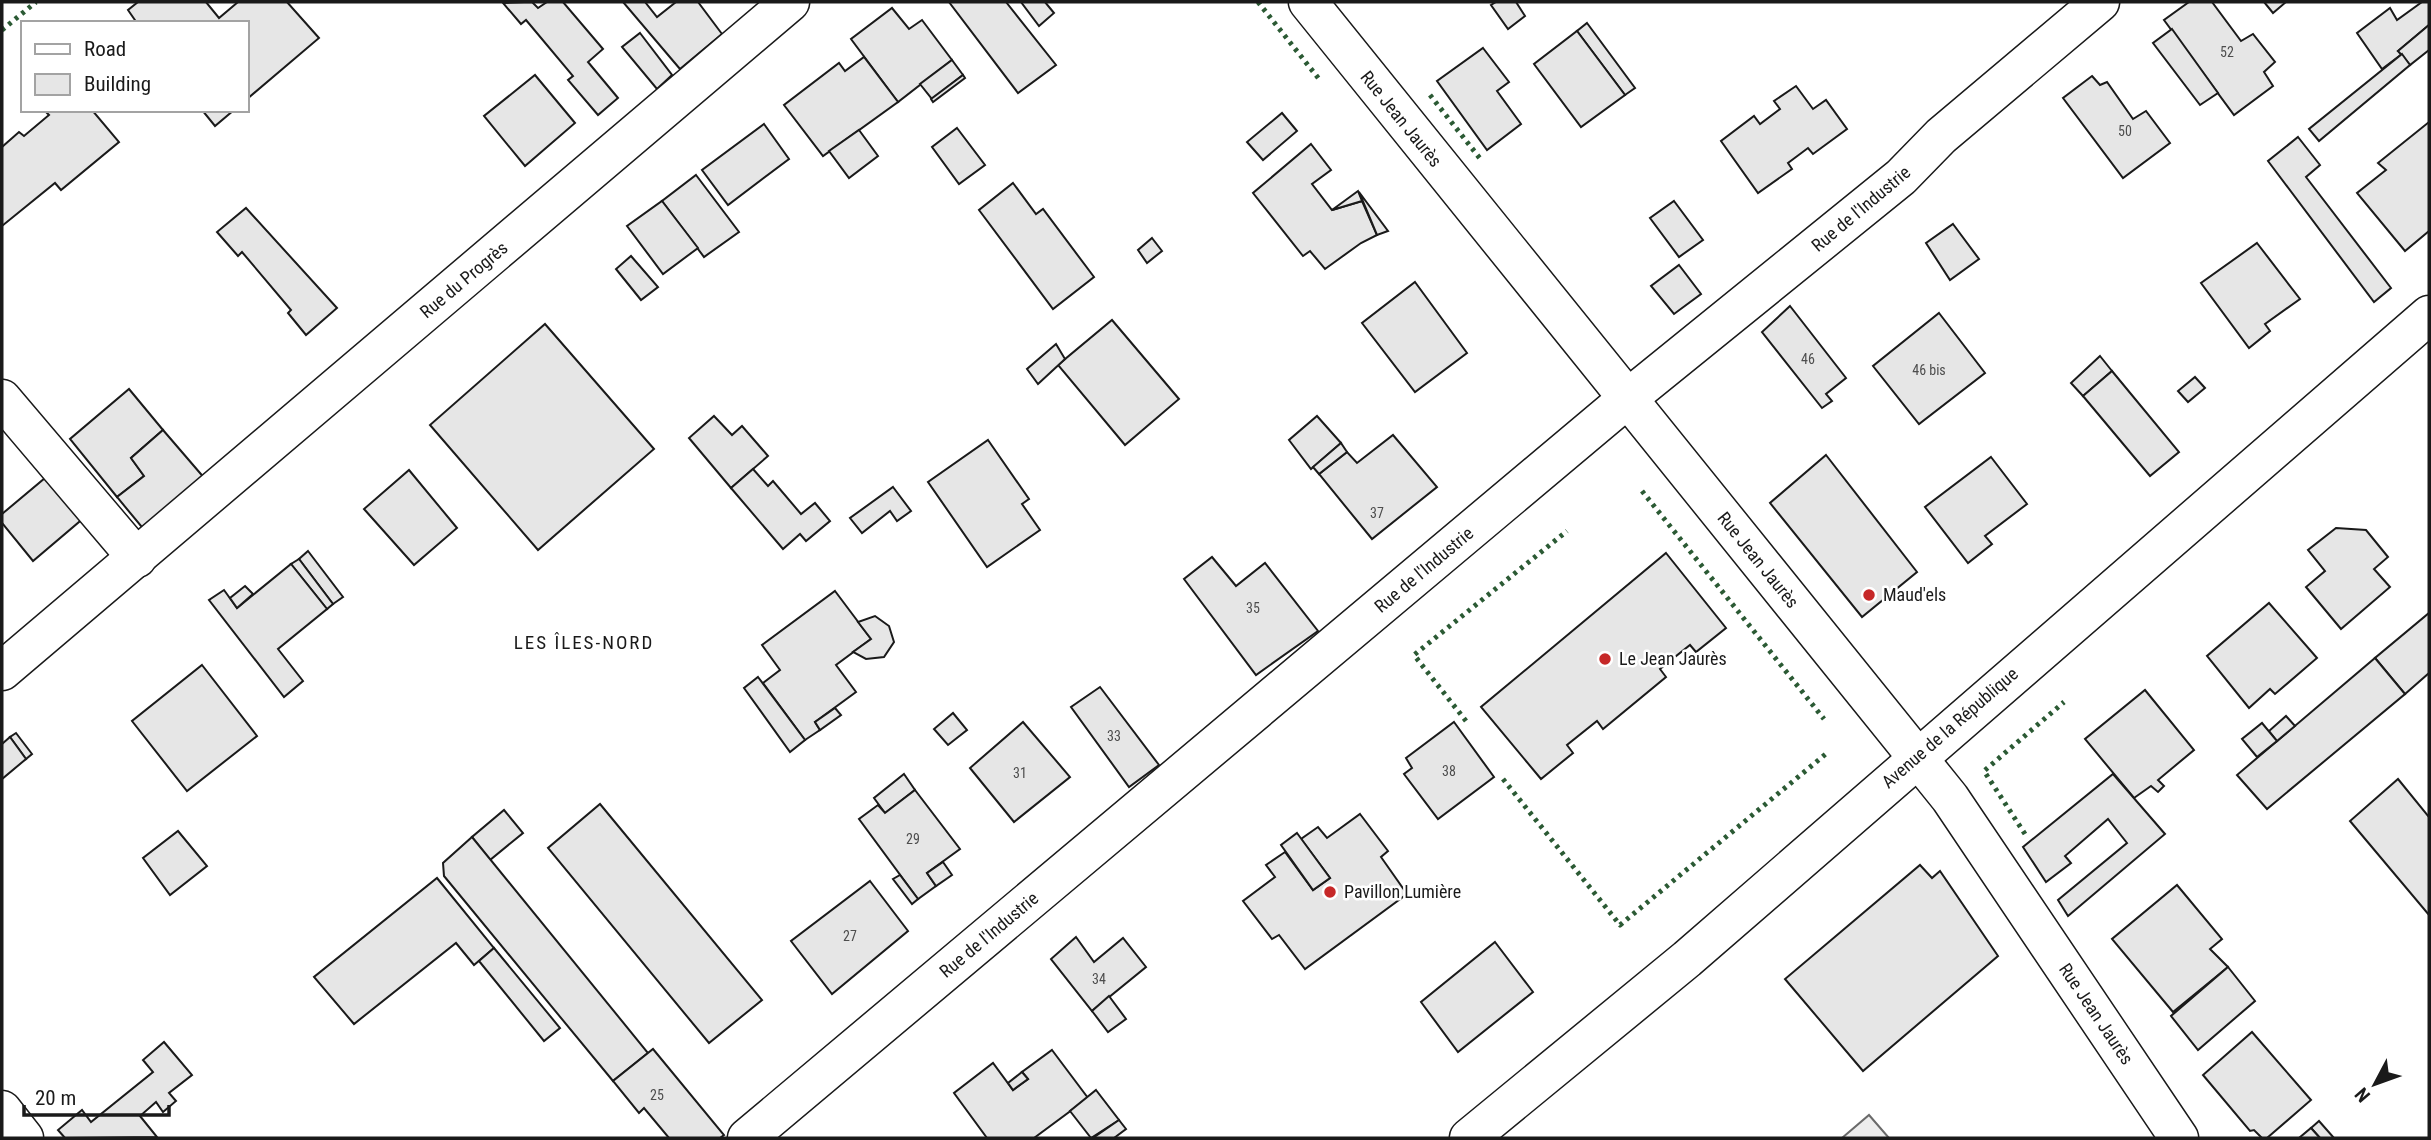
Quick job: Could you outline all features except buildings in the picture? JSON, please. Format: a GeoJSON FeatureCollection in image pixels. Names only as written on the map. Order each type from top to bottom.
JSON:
{"type":"FeatureCollection","features":[{"type":"Feature","properties":{"kind":"street","name":"Rue du Progrès"},"geometry":{"type":"LineString","coordinates":[[2,671],[790,2]]}},
{"type":"Feature","properties":{"kind":"street","name":"Rue Jean Jaurès"},"geometry":{"type":"LineString","coordinates":[[1308,2],[1918,755],[1950,798],[2179,1138]]}},
{"type":"Feature","properties":{"kind":"street","name":"Rue de l'Industrie"},"geometry":{"type":"LineString","coordinates":[[747,1138],[1627,399],[1901,177],[1941,136],[2100,2]]}},
{"type":"Feature","properties":{"kind":"street","name":"Avenue de la République"},"geometry":{"type":"LineString","coordinates":[[1469,1138],[1686,959],[1918,755],[2429,315]]}},
{"type":"Feature","properties":{"kind":"street"},"geometry":{"type":"LineString","coordinates":[[2,399],[137,558]]}},
{"type":"Feature","properties":{"kind":"street"},"geometry":{"type":"LineString","coordinates":[[2,1110],[24,1138]]}},
{"type":"Feature","properties":{"kind":"shaded area"},"geometry":{"type":"Polygon","coordinates":[[[1869,1115],[1889,1138],[1842,1138],[1869,1115]]]}},
{"type":"Feature","properties":{"kind":"hedge"},"geometry":{"type":"LineString","coordinates":[[2,30],[36,2]]}},
{"type":"Feature","properties":{"kind":"hedge"},"geometry":{"type":"LineString","coordinates":[[1258,2],[1319,79]]}},
{"type":"Feature","properties":{"kind":"hedge"},"geometry":{"type":"LineString","coordinates":[[1430,95],[1482,161]]}},
{"type":"Feature","properties":{"kind":"hedge"},"geometry":{"type":"LineString","coordinates":[[1642,491],[1824,719]]}},
{"type":"Feature","properties":{"kind":"hedge"},"geometry":{"type":"LineString","coordinates":[[1466,721],[1414,655],[1567,531]]}},
{"type":"Feature","properties":{"kind":"hedge"},"geometry":{"type":"LineString","coordinates":[[2025,834],[1984,771],[2064,702]]}},
{"type":"Feature","properties":{"kind":"hedge"},"geometry":{"type":"LineString","coordinates":[[1503,779],[1620,925],[1827,753]]}},
{"type":"Feature","properties":{"kind":"place","name":"Maud'els"},"geometry":{"type":"Point","coordinates":[1869,595]}},
{"type":"Feature","properties":{"kind":"place","name":"Le Jean Jaurès"},"geometry":{"type":"Point","coordinates":[1605,659]}},
{"type":"Feature","properties":{"kind":"place","name":"Pavillon Lumière"},"geometry":{"type":"Point","coordinates":[1330,892]}},
{"type":"Feature","properties":{"kind":"district","name":"LES ÎLES-NORD"},"geometry":{"type":"Point","coordinates":[584,642]}}]}
